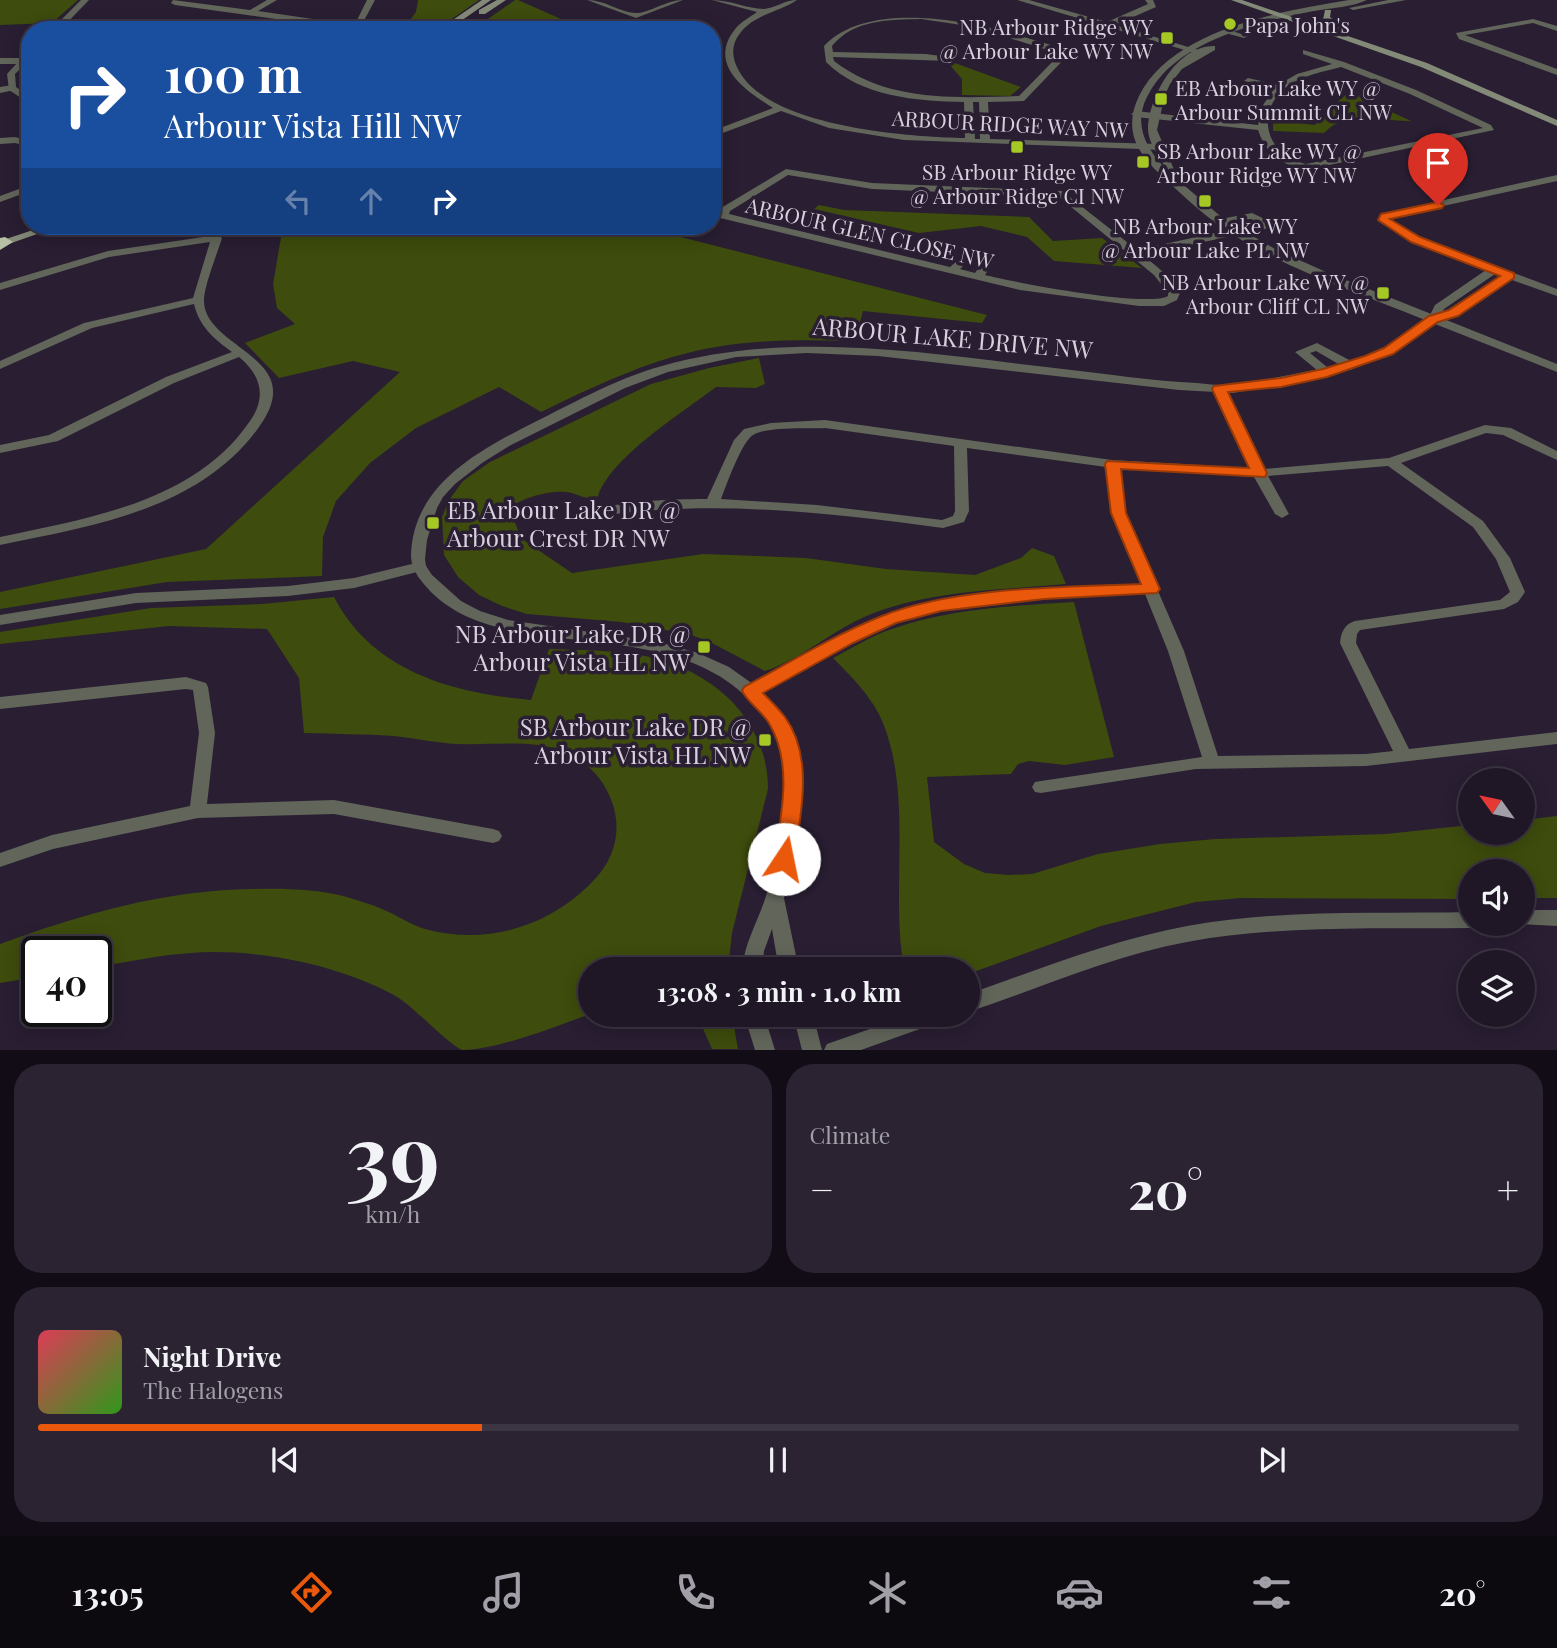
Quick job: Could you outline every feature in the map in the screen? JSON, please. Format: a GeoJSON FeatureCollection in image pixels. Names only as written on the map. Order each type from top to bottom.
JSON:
{"type":"FeatureCollection","features":[{"type":"Feature","properties":{"kind":"main road"},"geometry":{"type":"LineString","coordinates":[[456,21],[487,0]]}},
{"type":"Feature","properties":{"kind":"main road"},"geometry":{"type":"LineString","coordinates":[[471,21],[502,0]]}},
{"type":"Feature","properties":{"kind":"main road"},"geometry":{"type":"LineString","coordinates":[[1234,0],[1343,30],[1478,78],[1557,115]]}},
{"type":"Feature","properties":{"kind":"main road"},"geometry":{"type":"LineString","coordinates":[[1247,2],[1264,17],[1265,22]]}},
{"type":"Feature","properties":{"kind":"main road"},"geometry":{"type":"LineString","coordinates":[[1328,12],[1326,18],[1343,30]]}},
{"type":"Feature","properties":{"kind":"main road"},"geometry":{"type":"LineString","coordinates":[[1294,16],[1468,82],[1557,124]]}},
{"type":"Feature","properties":{"kind":"main road"},"geometry":{"type":"LineString","coordinates":[[1,242],[21,230]]}},
{"type":"Feature","properties":{"kind":"main road"},"geometry":{"type":"LineString","coordinates":[[1,242],[25,235]]}},
{"type":"Feature","properties":{"kind":"street"},"geometry":{"type":"LineString","coordinates":[[64,21],[85,0]]}},
{"type":"Feature","properties":{"kind":"street"},"geometry":{"type":"LineString","coordinates":[[177,0],[175,4],[253,11],[305,21]]}},
{"type":"Feature","properties":{"kind":"street"},"geometry":{"type":"LineString","coordinates":[[253,11],[273,0]]}},
{"type":"Feature","properties":{"kind":"street"},"geometry":{"type":"LineString","coordinates":[[361,21],[371,0]]}},
{"type":"Feature","properties":{"kind":"street"},"geometry":{"type":"LineString","coordinates":[[591,0],[636,16],[679,0]]}},
{"type":"Feature","properties":{"kind":"street"},"geometry":{"type":"LineString","coordinates":[[716,0],[767,10]]}},
{"type":"Feature","properties":{"kind":"street"},"geometry":{"type":"LineString","coordinates":[[736,0],[767,10]]}},
{"type":"Feature","properties":{"kind":"street","name":"ARBOUR RIDGE WAY NW"},"geometry":{"type":"LineString","coordinates":[[793,0],[767,10],[744,24],[732,37],[727,55],[732,73],[750,90],[777,106],[808,118],[860,131],[911,139],[1159,147]]}},
{"type":"Feature","properties":{"kind":"street"},"geometry":{"type":"LineString","coordinates":[[1021,0],[1201,52]]}},
{"type":"Feature","properties":{"kind":"street"},"geometry":{"type":"LineString","coordinates":[[1108,25],[1153,5],[1149,0]]}},
{"type":"Feature","properties":{"kind":"street"},"geometry":{"type":"LineString","coordinates":[[1363,0],[1265,22],[1187,48],[1161,66],[1143,88],[1136,114],[1141,146],[1157,169],[1230,228],[1339,281],[1557,368]]}},
{"type":"Feature","properties":{"kind":"street"},"geometry":{"type":"LineString","coordinates":[[1174,181],[1173,167],[1159,147],[1152,130],[1160,90],[1175,70],[1201,52],[1294,16],[1402,0]]}},
{"type":"Feature","properties":{"kind":"street"},"geometry":{"type":"LineString","coordinates":[[911,17],[967,23],[1066,52],[1021,99],[968,99],[926,97],[871,87],[830,62],[828,46],[832,39],[844,30],[882,19],[911,17]]}},
{"type":"Feature","properties":{"kind":"street"},"geometry":{"type":"LineString","coordinates":[[1557,29],[1533,21],[1460,33],[1462,37],[1557,72]]}},
{"type":"Feature","properties":{"kind":"street"},"geometry":{"type":"LineString","coordinates":[[1232,32],[1244,36]]}},
{"type":"Feature","properties":{"kind":"street"},"geometry":{"type":"LineString","coordinates":[[1306,52],[1341,64],[1413,92],[1488,127],[1489,130],[1295,167],[1287,163],[1272,147],[1262,125],[1267,107],[1280,88],[1305,75],[1341,64]]}},
{"type":"Feature","properties":{"kind":"street"},"geometry":{"type":"LineString","coordinates":[[829,54],[926,56],[944,60]]}},
{"type":"Feature","properties":{"kind":"street"},"geometry":{"type":"LineString","coordinates":[[0,61],[21,61]]}},
{"type":"Feature","properties":{"kind":"street"},"geometry":{"type":"LineString","coordinates":[[12,88],[11,74],[21,62]]}},
{"type":"Feature","properties":{"kind":"street"},"geometry":{"type":"LineString","coordinates":[[1248,81],[1280,88]]}},
{"type":"Feature","properties":{"kind":"street"},"geometry":{"type":"LineString","coordinates":[[0,90],[12,88],[21,94]]}},
{"type":"Feature","properties":{"kind":"street"},"geometry":{"type":"LineString","coordinates":[[968,99],[970,141]]}},
{"type":"Feature","properties":{"kind":"street"},"geometry":{"type":"LineString","coordinates":[[983,99],[985,142]]}},
{"type":"Feature","properties":{"kind":"street"},"geometry":{"type":"LineString","coordinates":[[721,128],[777,106]]}},
{"type":"Feature","properties":{"kind":"street"},"geometry":{"type":"LineString","coordinates":[[1136,114],[1262,125]]}},
{"type":"Feature","properties":{"kind":"street"},"geometry":{"type":"LineString","coordinates":[[0,141],[21,142]]}},
{"type":"Feature","properties":{"kind":"street"},"geometry":{"type":"LineString","coordinates":[[1384,142],[1397,149]]}},
{"type":"Feature","properties":{"kind":"street","name":"ARBOUR GLEN CLOSE NW"},"geometry":{"type":"LineString","coordinates":[[786,172],[872,186],[1059,193],[1130,251],[1158,273],[1174,293],[1173,298],[1164,303],[1139,303],[1020,287],[726,217],[723,213],[786,172]]}},
{"type":"Feature","properties":{"kind":"street"},"geometry":{"type":"LineString","coordinates":[[1557,178],[1385,216],[1383,220],[1416,240],[1557,293]]}},
{"type":"Feature","properties":{"kind":"street"},"geometry":{"type":"LineString","coordinates":[[0,199],[21,191]]}},
{"type":"Feature","properties":{"kind":"street"},"geometry":{"type":"LineString","coordinates":[[1130,251],[1230,228]]}},
{"type":"Feature","properties":{"kind":"street"},"geometry":{"type":"LineString","coordinates":[[0,287],[108,254],[203,235]]}},
{"type":"Feature","properties":{"kind":"street"},"geometry":{"type":"LineString","coordinates":[[0,541],[112,516],[170,495],[207,471],[239,443],[262,415],[267,389],[261,372],[205,321],[198,300],[217,235]]}},
{"type":"Feature","properties":{"kind":"street"},"geometry":{"type":"LineString","coordinates":[[952,271],[968,256],[980,256],[989,261],[978,277]]}},
{"type":"Feature","properties":{"kind":"street"},"geometry":{"type":"LineString","coordinates":[[1434,319],[1439,307],[1493,270]]}},
{"type":"Feature","properties":{"kind":"street"},"geometry":{"type":"LineString","coordinates":[[1434,319],[1453,313],[1510,276]]}},
{"type":"Feature","properties":{"kind":"street"},"geometry":{"type":"LineString","coordinates":[[0,365],[88,325],[198,300]]}},
{"type":"Feature","properties":{"kind":"street","name":"ARBOUR LAKE DRIVE NW"},"geometry":{"type":"LineString","coordinates":[[420,568],[417,556],[433,499],[455,474],[490,451],[594,398],[662,370],[712,358],[777,349],[850,349],[1219,389],[1281,382],[1351,366],[1388,351],[1434,319]]}},
{"type":"Feature","properties":{"kind":"street"},"geometry":{"type":"LineString","coordinates":[[1327,372],[1301,352],[1317,347],[1351,366]]}},
{"type":"Feature","properties":{"kind":"street"},"geometry":{"type":"LineString","coordinates":[[0,350],[15,357]]}},
{"type":"Feature","properties":{"kind":"street"},"geometry":{"type":"LineString","coordinates":[[0,449],[53,438],[170,380],[239,353]]}},
{"type":"Feature","properties":{"kind":"street"},"geometry":{"type":"LineString","coordinates":[[1219,389],[1282,514]]}},
{"type":"Feature","properties":{"kind":"street"},"geometry":{"type":"LineString","coordinates":[[712,504],[739,443],[749,432],[771,427],[825,424],[1112,464],[1259,473],[1391,462],[1485,429],[1506,431],[1557,456]]}},
{"type":"Feature","properties":{"kind":"street"},"geometry":{"type":"LineString","coordinates":[[606,511],[648,503],[712,504],[833,509],[943,524],[958,519],[962,511],[960,444]]}},
{"type":"Feature","properties":{"kind":"street"},"geometry":{"type":"LineString","coordinates":[[1391,462],[1478,524],[1503,558],[1518,592],[1504,604],[1355,626],[1349,633],[1348,643],[1403,754]]}},
{"type":"Feature","properties":{"kind":"street"},"geometry":{"type":"LineString","coordinates":[[1112,464],[1118,513],[1176,651],[1212,763]]}},
{"type":"Feature","properties":{"kind":"street"},"geometry":{"type":"LineString","coordinates":[[0,620],[136,598],[288,591],[354,583],[420,568],[459,609],[498,623],[546,632],[661,645],[704,659],[751,691],[778,721],[789,751],[794,798],[789,841],[775,897],[752,957]]}},
{"type":"Feature","properties":{"kind":"street"},"geometry":{"type":"LineString","coordinates":[[751,691],[890,619],[941,606],[1044,593],[1152,589]]}},
{"type":"Feature","properties":{"kind":"street"},"geometry":{"type":"LineString","coordinates":[[0,703],[186,683],[200,687],[207,733],[198,811]]}},
{"type":"Feature","properties":{"kind":"street"},"geometry":{"type":"LineString","coordinates":[[1041,787],[1212,763],[1366,760],[1557,738]]}},
{"type":"Feature","properties":{"kind":"street"},"geometry":{"type":"LineString","coordinates":[[0,860],[52,842],[198,811],[334,807],[493,836]]}},
{"type":"Feature","properties":{"kind":"street"},"geometry":{"type":"LineString","coordinates":[[775,897],[785,957]]}},
{"type":"Feature","properties":{"kind":"street"},"geometry":{"type":"LineString","coordinates":[[1535,918],[1557,918]]}},
{"type":"Feature","properties":{"kind":"street"},"geometry":{"type":"LineString","coordinates":[[980,999],[1113,952],[1186,934],[1259,924],[1458,920]]}},
{"type":"Feature","properties":{"kind":"street"},"geometry":{"type":"LineString","coordinates":[[758,1027],[765,1049]]}},
{"type":"Feature","properties":{"kind":"street"},"geometry":{"type":"LineString","coordinates":[[807,1027],[813,1049]]}},
{"type":"Feature","properties":{"kind":"street"},"geometry":{"type":"LineString","coordinates":[[834,1049],[899,1027]]}},
{"type":"Feature","properties":{"kind":"green space"},"geometry":{"type":"Polygon","coordinates":[[[0,0],[78,0],[54,21],[21,21],[21,24],[0,25],[0,0]]]}},
{"type":"Feature","properties":{"kind":"green space"},"geometry":{"type":"Polygon","coordinates":[[[418,0],[479,0],[449,21],[410,21],[416,12],[418,0]]]}},
{"type":"Feature","properties":{"kind":"green space"},"geometry":{"type":"Polygon","coordinates":[[[518,0],[566,21],[485,21],[518,0]]]}},
{"type":"Feature","properties":{"kind":"green space"},"geometry":{"type":"Polygon","coordinates":[[[955,63],[1021,87],[1010,96],[962,95],[962,79],[949,64],[955,63]]]}},
{"type":"Feature","properties":{"kind":"green space"},"geometry":{"type":"Polygon","coordinates":[[[1349,92],[1411,121],[1355,118],[1344,120],[1324,133],[1273,131],[1273,120],[1315,125],[1321,116],[1349,92]]]}},
{"type":"Feature","properties":{"kind":"green space"},"geometry":{"type":"Polygon","coordinates":[[[819,205],[844,210],[1029,217],[1053,241],[1102,238],[1142,268],[1054,261],[1027,237],[981,226],[919,233],[814,209],[819,205]]]}},
{"type":"Feature","properties":{"kind":"green space"},"geometry":{"type":"Polygon","coordinates":[[[281,235],[673,235],[987,315],[982,323],[863,311],[855,341],[768,341],[733,344],[693,352],[627,373],[541,412],[499,387],[416,428],[370,463],[336,501],[323,537],[322,576],[167,582],[0,609],[0,592],[206,549],[400,372],[353,361],[279,378],[245,343],[295,324],[277,308],[273,284],[281,235]]]}},
{"type":"Feature","properties":{"kind":"green space"},"geometry":{"type":"Polygon","coordinates":[[[759,358],[765,384],[756,388],[716,387],[632,451],[605,481],[598,496],[586,498],[566,492],[552,492],[527,498],[514,505],[509,509],[522,539],[572,573],[703,554],[806,558],[886,569],[975,575],[1021,558],[1032,548],[1054,556],[1066,584],[966,592],[917,600],[856,621],[791,660],[765,671],[708,641],[688,634],[621,622],[527,614],[479,595],[458,577],[444,555],[442,517],[449,500],[463,481],[490,462],[651,384],[759,358]]]}},
{"type":"Feature","properties":{"kind":"green space"},"geometry":{"type":"Polygon","coordinates":[[[334,597],[350,623],[370,644],[393,661],[418,674],[473,692],[531,700],[549,649],[640,655],[665,661],[711,684],[746,718],[758,739],[765,763],[768,789],[732,933],[729,957],[578,957],[578,1018],[509,1042],[463,1050],[392,994],[370,983],[321,967],[268,956],[216,952],[155,957],[112,964],[112,936],[24,936],[93,914],[156,899],[220,890],[276,889],[336,894],[388,911],[425,929],[448,934],[494,933],[517,928],[558,909],[577,896],[601,871],[615,843],[615,812],[605,786],[582,762],[554,748],[527,744],[457,744],[394,736],[304,733],[299,678],[267,629],[169,626],[0,644],[0,632],[151,608],[262,604],[334,597]]]}},
{"type":"Feature","properties":{"kind":"green space"},"geometry":{"type":"Polygon","coordinates":[[[1074,602],[1114,757],[1065,765],[1029,761],[1018,764],[1011,774],[927,777],[934,842],[964,864],[985,873],[1032,874],[1098,854],[1160,844],[1215,839],[1386,834],[1458,826],[1458,845],[1535,845],[1535,819],[1557,816],[1557,898],[1535,898],[1535,859],[1458,859],[1458,899],[1241,898],[1196,902],[1101,926],[980,970],[980,957],[902,957],[899,908],[899,813],[892,752],[874,705],[855,680],[833,658],[884,632],[936,616],[1074,602]]]}},
{"type":"Feature","properties":{"kind":"green space"},"geometry":{"type":"Polygon","coordinates":[[[21,937],[21,980],[0,983],[0,944],[21,937]]]}},
{"type":"Feature","properties":{"kind":"green space"},"geometry":{"type":"Polygon","coordinates":[[[702,1027],[734,1027],[738,1049],[712,1049],[702,1027]]]}},
{"type":"Feature","properties":{"kind":"place","name":"Papa John's"},"geometry":{"type":"Point","coordinates":[1230,24]}},
{"type":"Feature","properties":{"kind":"place","name":"NB Arbour Ridge WY @ Arbour Lake WY NW"},"geometry":{"type":"Point","coordinates":[1167,38]}},
{"type":"Feature","properties":{"kind":"place","name":"EB Arbour Lake WY @ Arbour Summit CL NW"},"geometry":{"type":"Point","coordinates":[1161,99]}},
{"type":"Feature","properties":{"kind":"place","name":"SB Arbour Ridge WY @ Arbour Ridge CI NW"},"geometry":{"type":"Point","coordinates":[1017,147]}},
{"type":"Feature","properties":{"kind":"place","name":"SB Arbour Lake WY @ Arbour Ridge WY NW"},"geometry":{"type":"Point","coordinates":[1143,162]}},
{"type":"Feature","properties":{"kind":"place","name":"NB Arbour Lake WY @ Arbour Lake PL NW"},"geometry":{"type":"Point","coordinates":[1205,201]}},
{"type":"Feature","properties":{"kind":"place","name":"NB Arbour Lake WY @ Arbour Cliff CL NW"},"geometry":{"type":"Point","coordinates":[1383,293]}},
{"type":"Feature","properties":{"kind":"place","name":"EB Arbour Lake DR @ Arbour Crest DR NW"},"geometry":{"type":"Point","coordinates":[433,523]}},
{"type":"Feature","properties":{"kind":"place","name":"NB Arbour Lake DR @ Arbour Vista HL NW"},"geometry":{"type":"Point","coordinates":[704,647]}},
{"type":"Feature","properties":{"kind":"place","name":"SB Arbour Lake DR @ Arbour Vista HL NW"},"geometry":{"type":"Point","coordinates":[765,740]}},
{"type":"Feature","properties":{"kind":"route"},"geometry":{"type":"LineString","coordinates":[[784,859],[794,798],[789,751],[778,721],[751,691],[890,619],[941,606],[1044,593],[1152,589],[1118,513],[1112,464],[1207,472],[1259,473],[1219,389],[1281,382],[1351,366],[1388,351],[1434,319],[1453,313],[1510,276],[1416,240],[1383,220],[1385,216],[1438,205]]}}]}
